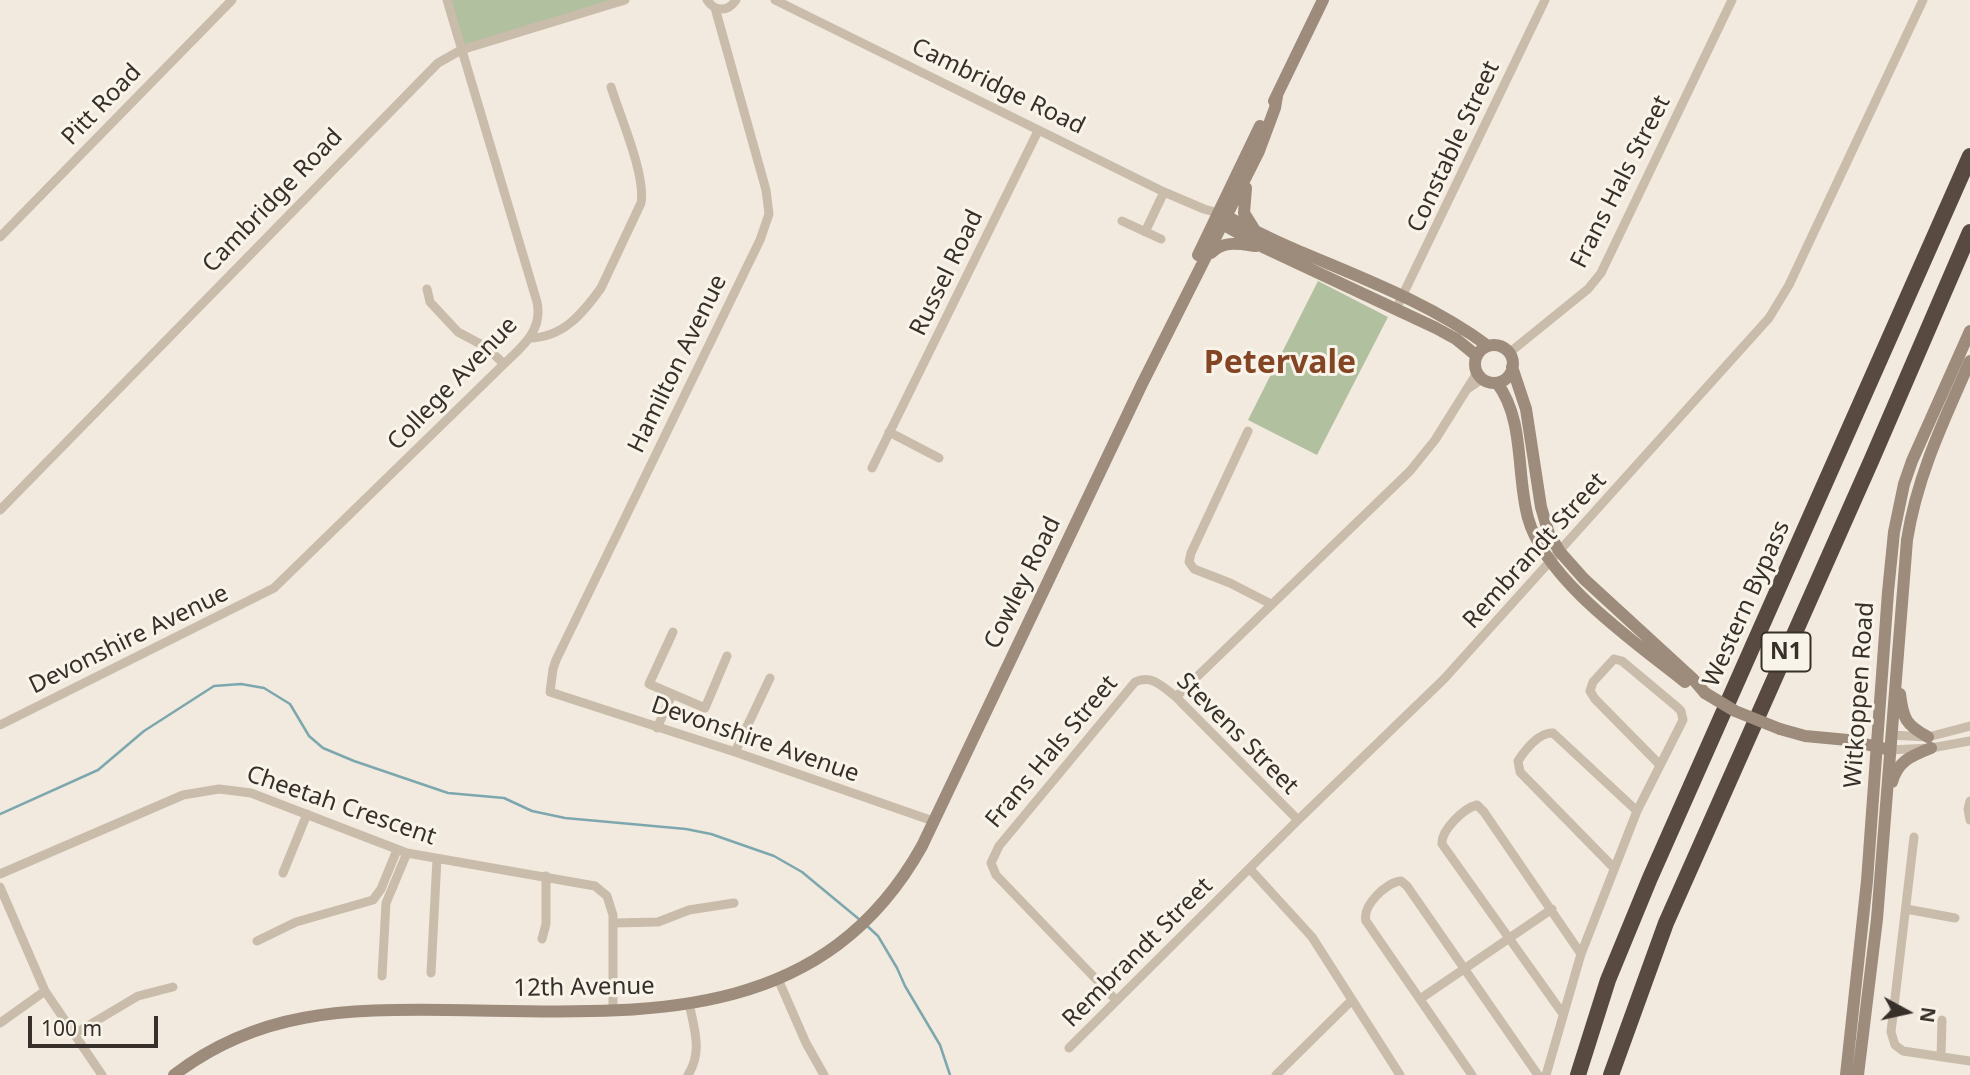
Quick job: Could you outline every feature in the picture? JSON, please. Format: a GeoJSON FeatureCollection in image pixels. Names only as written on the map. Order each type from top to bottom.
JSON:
{"type":"FeatureCollection","features":[{"type":"Feature","properties":{"kind":"highway","name":"Western Bypass"},"geometry":{"type":"LineString","coordinates":[[1578,1075],[1608,980],[1650,878],[1970,156]]}},
{"type":"Feature","properties":{"kind":"highway","name":"N1"},"geometry":{"type":"LineString","coordinates":[[1611,1075],[1666,923],[1970,232]]}},
{"type":"Feature","properties":{"kind":"street","name":"Pitt Road"},"geometry":{"type":"LineString","coordinates":[[0,237],[232,0]]}},
{"type":"Feature","properties":{"kind":"street","name":"College Avenue"},"geometry":{"type":"LineString","coordinates":[[274,587],[504,364],[529,338],[537,324],[537,302],[447,0]]}},
{"type":"Feature","properties":{"kind":"street","name":"Cambridge Road"},"geometry":{"type":"LineString","coordinates":[[0,510],[429,71],[448,56],[461,50],[625,0]]}},
{"type":"Feature","properties":{"kind":"street"},"geometry":{"type":"LineString","coordinates":[[707,0],[715,8],[723,10],[746,0]]}},
{"type":"Feature","properties":{"kind":"street","name":"Cambridge Road"},"geometry":{"type":"LineString","coordinates":[[775,0],[1038,131],[1204,209],[1263,247],[1396,309],[1456,340],[1477,356]]}},
{"type":"Feature","properties":{"kind":"street","name":"Cowley Road"},"geometry":{"type":"LineString","coordinates":[[933,821],[1203,262],[1269,107],[1277,96],[1323,0]]}},
{"type":"Feature","properties":{"kind":"street","name":"Constable Street"},"geometry":{"type":"LineString","coordinates":[[1396,309],[1545,0]]}},
{"type":"Feature","properties":{"kind":"street","name":"Frans Hals Street"},"geometry":{"type":"LineString","coordinates":[[1509,353],[1588,289],[1601,273],[1732,0]]}},
{"type":"Feature","properties":{"kind":"street","name":"Rembrandt Street"},"geometry":{"type":"LineString","coordinates":[[1069,1048],[1444,679],[1774,310],[1789,285],[1923,0]]}},
{"type":"Feature","properties":{"kind":"street"},"geometry":{"type":"LineString","coordinates":[[721,29],[734,3]]}},
{"type":"Feature","properties":{"kind":"street","name":"Hamilton Avenue"},"geometry":{"type":"LineString","coordinates":[[564,697],[550,692],[556,660],[760,240],[769,214],[766,190],[715,8]]}},
{"type":"Feature","properties":{"kind":"street"},"geometry":{"type":"LineString","coordinates":[[529,338],[547,337],[562,331],[595,296],[641,203],[639,174],[611,87]]}},
{"type":"Feature","properties":{"kind":"street","name":"Cowley Road"},"geometry":{"type":"LineString","coordinates":[[1152,364],[1154,350],[1259,151],[1277,96]]}},
{"type":"Feature","properties":{"kind":"street","name":"Russel Road"},"geometry":{"type":"LineString","coordinates":[[872,468],[1038,131]]}},
{"type":"Feature","properties":{"kind":"street"},"geometry":{"type":"LineString","coordinates":[[1256,232],[1243,206],[1259,151]]}},
{"type":"Feature","properties":{"kind":"street"},"geometry":{"type":"LineString","coordinates":[[1145,232],[1164,192]]}},
{"type":"Feature","properties":{"kind":"street","name":"Cambridge Road"},"geometry":{"type":"LineString","coordinates":[[1221,219],[1404,295],[1467,330],[1488,346]]}},
{"type":"Feature","properties":{"kind":"street"},"geometry":{"type":"LineString","coordinates":[[1122,221],[1161,239]]}},
{"type":"Feature","properties":{"kind":"street"},"geometry":{"type":"LineString","coordinates":[[1203,262],[1222,244],[1263,247]]}},
{"type":"Feature","properties":{"kind":"street"},"geometry":{"type":"LineString","coordinates":[[427,289],[430,302],[458,332],[486,347],[504,364]]}},
{"type":"Feature","properties":{"kind":"street","name":"Witkoppen Road"},"geometry":{"type":"LineString","coordinates":[[1858,1075],[1877,919],[1888,795],[1884,742],[1888,592],[1894,532],[1902,494],[1916,450],[1970,331]]}},
{"type":"Feature","properties":{"kind":"street"},"geometry":{"type":"LineString","coordinates":[[1479,376],[1475,364],[1477,356],[1488,346],[1500,346],[1509,353],[1526,409],[1543,515],[1549,534],[1560,552],[1584,579],[1703,691]]}},
{"type":"Feature","properties":{"kind":"street","name":"Witkoppen Road"},"geometry":{"type":"LineString","coordinates":[[1846,1075],[1884,742],[1899,649],[1907,540],[1914,499],[1926,462],[1970,361]]}},
{"type":"Feature","properties":{"kind":"street"},"geometry":{"type":"LineString","coordinates":[[1497,383],[1507,377],[1512,367]]}},
{"type":"Feature","properties":{"kind":"street"},"geometry":{"type":"LineString","coordinates":[[1479,376],[1497,383],[1503,391],[1512,416],[1528,519],[1533,534],[1550,563],[1570,586],[1689,686],[1703,691],[1735,711],[1805,736],[1884,742],[1970,741]]}},
{"type":"Feature","properties":{"kind":"street"},"geometry":{"type":"LineString","coordinates":[[1176,697],[1410,471],[1428,451],[1464,391],[1479,376]]}},
{"type":"Feature","properties":{"kind":"street"},"geometry":{"type":"LineString","coordinates":[[1248,431],[1191,552],[1189,562],[1194,569],[1223,580],[1270,604]]}},
{"type":"Feature","properties":{"kind":"street"},"geometry":{"type":"LineString","coordinates":[[889,432],[939,458]]}},
{"type":"Feature","properties":{"kind":"street","name":"Devonshire Avenue"},"geometry":{"type":"LineString","coordinates":[[0,725],[274,587]]}},
{"type":"Feature","properties":{"kind":"street"},"geometry":{"type":"LineString","coordinates":[[673,632],[649,684],[672,695],[705,708],[726,656]]}},
{"type":"Feature","properties":{"kind":"street"},"geometry":{"type":"LineString","coordinates":[[1899,649],[1903,715],[1912,728],[1929,743]]}},
{"type":"Feature","properties":{"kind":"street"},"geometry":{"type":"LineString","coordinates":[[1546,1075],[1581,954],[1614,868],[1637,811],[1681,726],[1681,711],[1622,661],[1614,659],[1593,682],[1590,691],[1660,765]]}},
{"type":"Feature","properties":{"kind":"street"},"geometry":{"type":"LineString","coordinates":[[735,752],[770,678]]}},
{"type":"Feature","properties":{"kind":"street","name":"Frans Hals Street"},"geometry":{"type":"LineString","coordinates":[[1116,1000],[996,875],[991,863],[999,845],[1135,682],[1147,678]]}},
{"type":"Feature","properties":{"kind":"street","name":"Stevens Street"},"geometry":{"type":"LineString","coordinates":[[1147,678],[1176,697],[1298,820]]}},
{"type":"Feature","properties":{"kind":"street"},"geometry":{"type":"LineString","coordinates":[[657,728],[672,695]]}},
{"type":"Feature","properties":{"kind":"street","name":"Devonshire Avenue"},"geometry":{"type":"LineString","coordinates":[[564,697],[735,752],[933,821]]}},
{"type":"Feature","properties":{"kind":"street"},"geometry":{"type":"LineString","coordinates":[[1888,795],[1895,773],[1902,762],[1929,743],[1970,726]]}},
{"type":"Feature","properties":{"kind":"street"},"geometry":{"type":"LineString","coordinates":[[1614,868],[1520,772],[1517,768],[1518,761],[1541,736],[1553,733],[1637,811]]}},
{"type":"Feature","properties":{"kind":"street"},"geometry":{"type":"LineString","coordinates":[[1884,742],[1929,743]]}},
{"type":"Feature","properties":{"kind":"street","name":"Cheetah Crescent"},"geometry":{"type":"LineString","coordinates":[[0,874],[183,794],[201,790],[243,791],[402,851],[586,883],[601,890],[611,905],[614,923],[613,1011]]}},
{"type":"Feature","properties":{"kind":"street"},"geometry":{"type":"LineString","coordinates":[[1970,801],[1970,820]]}},
{"type":"Feature","properties":{"kind":"street"},"geometry":{"type":"LineString","coordinates":[[1563,1014],[1442,844],[1441,839],[1446,831],[1470,807],[1477,805],[1484,811],[1581,954]]}},
{"type":"Feature","properties":{"kind":"street"},"geometry":{"type":"LineString","coordinates":[[283,873],[307,814]]}},
{"type":"Feature","properties":{"kind":"street","name":"12th Avenue"},"geometry":{"type":"LineString","coordinates":[[174,1075],[207,1054],[247,1034],[317,1014],[395,1010],[613,1011],[659,1008],[734,993],[778,979],[818,960],[870,917],[894,890],[915,858],[933,821]]}},
{"type":"Feature","properties":{"kind":"street"},"geometry":{"type":"LineString","coordinates":[[1914,837],[1892,1039],[1903,1051],[1970,1061]]}},
{"type":"Feature","properties":{"kind":"street"},"geometry":{"type":"LineString","coordinates":[[257,941],[296,922],[373,900],[402,851]]}},
{"type":"Feature","properties":{"kind":"street"},"geometry":{"type":"LineString","coordinates":[[382,976],[386,903],[402,851]]}},
{"type":"Feature","properties":{"kind":"street"},"geometry":{"type":"LineString","coordinates":[[431,973],[437,859]]}},
{"type":"Feature","properties":{"kind":"street"},"geometry":{"type":"LineString","coordinates":[[1250,869],[1312,937],[1400,1075]]}},
{"type":"Feature","properties":{"kind":"street"},"geometry":{"type":"LineString","coordinates":[[542,939],[546,924],[546,876]]}},
{"type":"Feature","properties":{"kind":"street"},"geometry":{"type":"LineString","coordinates":[[1472,1075],[1365,916],[1367,906],[1393,882],[1401,881],[1407,886],[1538,1075]]}},
{"type":"Feature","properties":{"kind":"street"},"geometry":{"type":"LineString","coordinates":[[0,887],[45,991],[103,1075]]}},
{"type":"Feature","properties":{"kind":"street"},"geometry":{"type":"LineString","coordinates":[[614,923],[658,922],[689,911],[734,903]]}},
{"type":"Feature","properties":{"kind":"street"},"geometry":{"type":"LineString","coordinates":[[1420,999],[1552,909]]}},
{"type":"Feature","properties":{"kind":"street"},"geometry":{"type":"LineString","coordinates":[[1906,909],[1955,918]]}},
{"type":"Feature","properties":{"kind":"street"},"geometry":{"type":"LineString","coordinates":[[778,979],[806,1043],[824,1075]]}},
{"type":"Feature","properties":{"kind":"street"},"geometry":{"type":"LineString","coordinates":[[74,1034],[138,996],[173,987]]}},
{"type":"Feature","properties":{"kind":"street"},"geometry":{"type":"LineString","coordinates":[[0,1023],[45,991]]}},
{"type":"Feature","properties":{"kind":"street"},"geometry":{"type":"LineString","coordinates":[[1276,1075],[1352,1000]]}},
{"type":"Feature","properties":{"kind":"street"},"geometry":{"type":"LineString","coordinates":[[688,1075],[694,1065],[697,1046],[689,1003]]}},
{"type":"Feature","properties":{"kind":"street"},"geometry":{"type":"LineString","coordinates":[[1941,1057],[1942,1020]]}},
{"type":"Feature","properties":{"kind":"green space"},"geometry":{"type":"Polygon","coordinates":[[[450,0],[612,0],[463,49],[450,0]]]}},
{"type":"Feature","properties":{"kind":"green space"},"geometry":{"type":"Polygon","coordinates":[[[1318,281],[1388,317],[1317,455],[1248,420],[1318,281]]]}},
{"type":"Feature","properties":{"kind":"waterway"},"geometry":{"type":"LineString","coordinates":[[0,814],[98,770],[144,731],[214,686],[241,684],[264,688],[290,704],[309,736],[323,748],[354,761],[448,793],[504,798],[532,811],[565,818],[686,829],[711,834],[774,856],[802,872],[860,920]]}},
{"type":"Feature","properties":{"kind":"waterway"},"geometry":{"type":"LineString","coordinates":[[865,924],[878,936],[897,968],[940,1045],[950,1075]]}},
{"type":"Feature","properties":{"kind":"district","name":"Petervale"},"geometry":{"type":"Point","coordinates":[1280,364]}}]}
